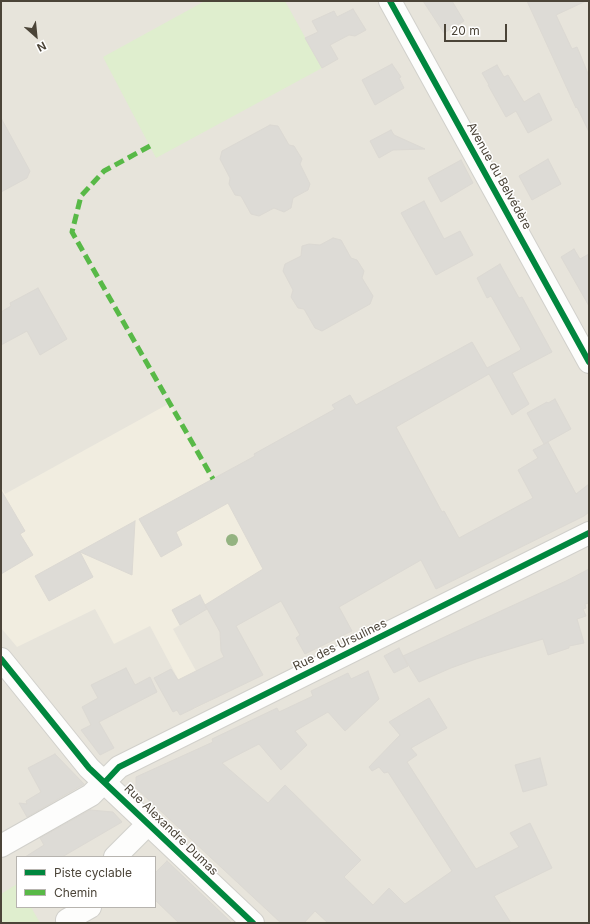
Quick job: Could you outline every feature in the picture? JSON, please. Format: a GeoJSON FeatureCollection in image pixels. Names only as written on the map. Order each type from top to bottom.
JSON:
{"type":"FeatureCollection","features":[{"type":"Feature","properties":{"kind":"street","name":"Avenue du Belvédère"},"geometry":{"type":"LineString","coordinates":[[390,1],[589,362]]}},
{"type":"Feature","properties":{"kind":"street","name":"Rue des Ursulines"},"geometry":{"type":"LineString","coordinates":[[1,846],[91,795],[119,767],[589,533]]}},
{"type":"Feature","properties":{"kind":"street","name":"Rue Alexandre Dumas"},"geometry":{"type":"LineString","coordinates":[[1,659],[90,768],[253,923]]}},
{"type":"Feature","properties":{"kind":"street"},"geometry":{"type":"LineString","coordinates":[[117,856],[148,824]]}},
{"type":"Feature","properties":{"kind":"street"},"geometry":{"type":"LineString","coordinates":[[68,923],[67,920],[88,908]]}},
{"type":"Feature","properties":{"kind":"shaded area"},"geometry":{"type":"Polygon","coordinates":[[[1,1],[589,1],[589,923],[1,923],[1,1]]]}},
{"type":"Feature","properties":{"kind":"shaded area"},"geometry":{"type":"Polygon","coordinates":[[[170,403],[213,479],[237,466],[296,578],[214,621],[207,609],[173,629],[212,700],[194,709],[150,626],[114,644],[95,609],[17,647],[1,628],[1,487],[5,494],[170,403]]]}},
{"type":"Feature","properties":{"kind":"green space"},"geometry":{"type":"Polygon","coordinates":[[[205,1],[285,1],[322,68],[156,158],[103,57],[205,1]]]}},
{"type":"Feature","properties":{"kind":"green space"},"geometry":{"type":"Polygon","coordinates":[[[16,885],[16,908],[32,908],[40,923],[1,923],[1,894],[16,885]]]}},
{"type":"Feature","properties":{"kind":"building"},"geometry":{"type":"Polygon","coordinates":[[[423,1],[452,1],[464,21],[444,33],[423,1]]]}},
{"type":"Feature","properties":{"kind":"building"},"geometry":{"type":"Polygon","coordinates":[[[527,1],[586,1],[556,15],[572,49],[577,47],[589,76],[589,132],[577,107],[576,108],[527,1]]]}},
{"type":"Feature","properties":{"kind":"building"},"geometry":{"type":"Polygon","coordinates":[[[353,9],[366,30],[355,36],[349,35],[330,45],[338,59],[322,68],[305,38],[318,32],[312,21],[334,11],[337,17],[353,9]]]}},
{"type":"Feature","properties":{"kind":"building"},"geometry":{"type":"Polygon","coordinates":[[[392,64],[401,77],[399,78],[404,88],[375,105],[362,80],[392,64]]]}},
{"type":"Feature","properties":{"kind":"building"},"geometry":{"type":"Polygon","coordinates":[[[497,65],[504,77],[508,75],[524,102],[539,93],[552,120],[528,133],[516,111],[506,117],[482,73],[497,65]]]}},
{"type":"Feature","properties":{"kind":"building"},"geometry":{"type":"Polygon","coordinates":[[[1,118],[30,171],[27,178],[1,192],[1,118]]]}},
{"type":"Feature","properties":{"kind":"building"},"geometry":{"type":"Polygon","coordinates":[[[270,125],[278,126],[289,145],[294,146],[302,159],[300,164],[310,184],[308,190],[293,198],[291,208],[284,212],[274,208],[259,216],[251,214],[241,196],[235,195],[229,184],[230,178],[220,159],[222,151],[270,125]]]}},
{"type":"Feature","properties":{"kind":"building"},"geometry":{"type":"Polygon","coordinates":[[[391,130],[394,135],[425,149],[393,150],[379,158],[370,141],[391,130]]]}},
{"type":"Feature","properties":{"kind":"building"},"geometry":{"type":"Polygon","coordinates":[[[548,159],[561,184],[532,200],[519,176],[548,159]]]}},
{"type":"Feature","properties":{"kind":"building"},"geometry":{"type":"Polygon","coordinates":[[[461,160],[473,183],[441,202],[428,178],[461,160]]]}},
{"type":"Feature","properties":{"kind":"building"},"geometry":{"type":"Polygon","coordinates":[[[424,201],[444,239],[460,231],[473,255],[436,275],[401,213],[424,201]]]}},
{"type":"Feature","properties":{"kind":"building"},"geometry":{"type":"Polygon","coordinates":[[[333,238],[341,240],[351,258],[357,260],[364,271],[362,278],[373,296],[370,304],[322,331],[315,328],[304,309],[298,308],[291,297],[293,290],[283,271],[285,264],[301,256],[302,246],[309,244],[320,245],[333,238]]]}},
{"type":"Feature","properties":{"kind":"building"},"geometry":{"type":"Polygon","coordinates":[[[574,249],[580,259],[589,254],[589,306],[561,257],[574,249]]]}},
{"type":"Feature","properties":{"kind":"building"},"geometry":{"type":"Polygon","coordinates":[[[500,264],[519,298],[522,297],[552,352],[512,373],[529,404],[512,415],[489,374],[396,427],[442,512],[444,511],[459,538],[533,498],[518,470],[538,458],[533,450],[548,442],[576,494],[589,484],[589,512],[584,516],[436,589],[421,560],[339,607],[352,631],[305,654],[296,638],[300,635],[281,601],[236,626],[263,675],[180,715],[177,710],[173,712],[154,678],[171,669],[178,680],[224,657],[221,651],[220,632],[205,605],[263,569],[228,503],[176,532],[182,545],[161,557],[139,519],[255,456],[254,454],[335,409],[332,405],[350,395],[356,405],[472,342],[487,368],[519,351],[521,349],[491,296],[487,298],[477,278],[500,264]]]}},
{"type":"Feature","properties":{"kind":"building"},"geometry":{"type":"Polygon","coordinates":[[[38,288],[67,339],[40,355],[27,331],[1,345],[1,312],[11,306],[10,303],[38,288]]]}},
{"type":"Feature","properties":{"kind":"building"},"geometry":{"type":"Polygon","coordinates":[[[555,399],[571,429],[544,444],[527,413],[555,399]]]}},
{"type":"Feature","properties":{"kind":"building"},"geometry":{"type":"Polygon","coordinates":[[[1,490],[25,531],[20,534],[33,555],[1,574],[1,490]]]}},
{"type":"Feature","properties":{"kind":"building"},"geometry":{"type":"Polygon","coordinates":[[[135,521],[132,575],[80,552],[93,577],[49,601],[35,576],[135,521]]]}},
{"type":"Feature","properties":{"kind":"building"},"geometry":{"type":"Polygon","coordinates":[[[589,569],[589,603],[585,604],[586,608],[583,609],[586,616],[577,619],[584,643],[569,646],[569,648],[548,655],[543,639],[476,659],[419,682],[403,656],[566,581],[589,569]]]}},
{"type":"Feature","properties":{"kind":"building"},"geometry":{"type":"Polygon","coordinates":[[[200,595],[207,609],[180,625],[172,610],[200,595]]]}},
{"type":"Feature","properties":{"kind":"building"},"geometry":{"type":"Polygon","coordinates":[[[399,648],[408,666],[394,673],[384,656],[399,648]]]}},
{"type":"Feature","properties":{"kind":"building"},"geometry":{"type":"Polygon","coordinates":[[[126,668],[135,685],[150,677],[157,692],[99,722],[114,748],[100,755],[81,730],[91,725],[82,707],[98,698],[91,685],[126,668]]]}},
{"type":"Feature","properties":{"kind":"building"},"geometry":{"type":"Polygon","coordinates":[[[368,671],[379,699],[345,731],[328,712],[295,731],[307,745],[281,770],[259,744],[222,763],[268,803],[285,785],[361,860],[344,877],[373,905],[389,888],[405,904],[452,871],[388,772],[384,773],[379,767],[372,771],[369,767],[400,735],[389,722],[429,698],[447,728],[411,748],[417,755],[407,762],[476,869],[519,847],[510,833],[530,823],[552,868],[494,896],[511,923],[328,923],[315,911],[304,923],[281,923],[136,788],[136,777],[213,742],[212,739],[277,708],[279,712],[313,696],[311,691],[348,673],[351,679],[368,671]]]}},
{"type":"Feature","properties":{"kind":"building"},"geometry":{"type":"Polygon","coordinates":[[[55,754],[84,784],[27,817],[19,803],[27,804],[26,801],[41,792],[28,768],[55,754]]]}},
{"type":"Feature","properties":{"kind":"building"},"geometry":{"type":"Polygon","coordinates":[[[540,758],[547,785],[523,792],[515,765],[540,758]]]}},
{"type":"Feature","properties":{"kind":"building"},"geometry":{"type":"Polygon","coordinates":[[[90,810],[113,812],[122,822],[64,856],[27,856],[44,845],[40,838],[90,810]]]}},
{"type":"Feature","properties":{"kind":"building"},"geometry":{"type":"Polygon","coordinates":[[[167,861],[232,923],[179,923],[156,901],[156,872],[167,861]]]}},
{"type":"Feature","properties":{"kind":"marked path"},"geometry":{"type":"LineString","coordinates":[[150,146],[104,171],[81,196],[72,232],[213,479]]}},
{"type":"Feature","properties":{"kind":"cycle path"},"geometry":{"type":"LineString","coordinates":[[390,1],[589,362]]}},
{"type":"Feature","properties":{"kind":"cycle path"},"geometry":{"type":"LineString","coordinates":[[105,782],[119,767],[589,533]]}},
{"type":"Feature","properties":{"kind":"cycle path"},"geometry":{"type":"LineString","coordinates":[[1,659],[89,768],[253,923]]}}]}
